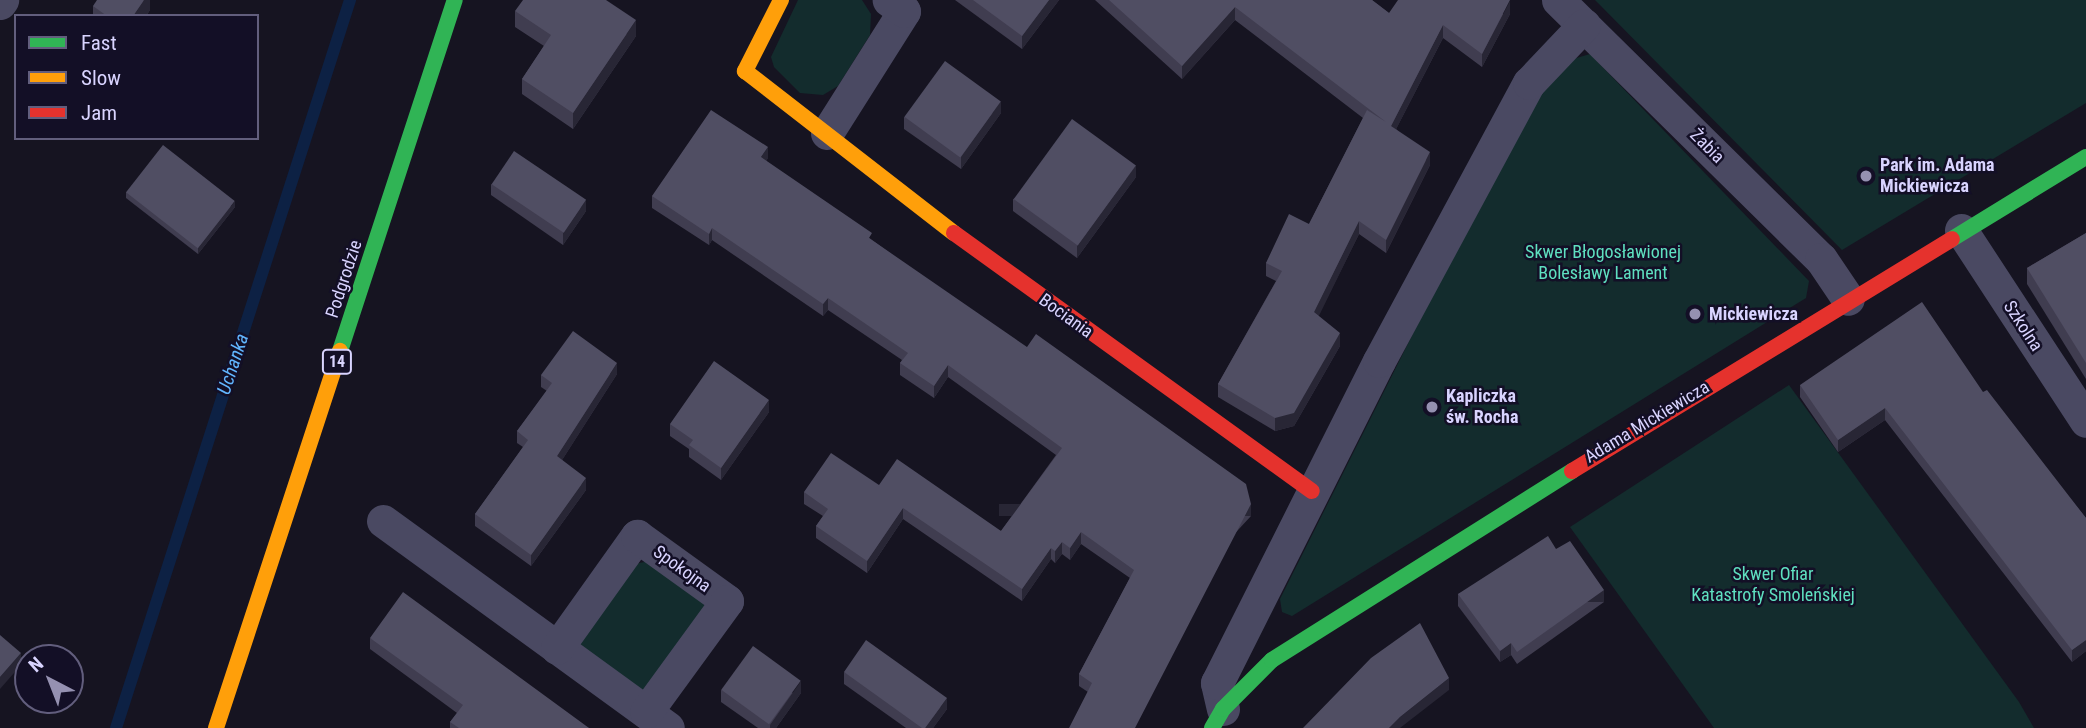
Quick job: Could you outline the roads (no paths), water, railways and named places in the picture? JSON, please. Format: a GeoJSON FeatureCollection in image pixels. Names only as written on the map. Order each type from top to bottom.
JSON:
{"type":"FeatureCollection","features":[{"type":"Feature","properties":{"kind":"street","name":"Podgrodzie"},"geometry":{"type":"LineString","coordinates":[[216,728],[454,0]]}},
{"type":"Feature","properties":{"kind":"street","name":"Bociania"},"geometry":{"type":"LineString","coordinates":[[781,0],[745,71],[981,254],[1312,491]]}},
{"type":"Feature","properties":{"kind":"street"},"geometry":{"type":"LineString","coordinates":[[827,133],[904,11],[889,0]]}},
{"type":"Feature","properties":{"kind":"street","name":"Żabia"},"geometry":{"type":"LineString","coordinates":[[1558,0],[1821,259],[1848,299]]}},
{"type":"Feature","properties":{"kind":"street","name":"Adama Mickiewicza"},"geometry":{"type":"LineString","coordinates":[[1217,719],[1217,683],[1312,491],[1528,83],[1584,26]]}},
{"type":"Feature","properties":{"kind":"street","name":"Adama Mickiewicza"},"geometry":{"type":"LineString","coordinates":[[1217,719],[1272,660],[1356,603],[1848,299],[2086,157]]}},
{"type":"Feature","properties":{"kind":"street","name":"Szkolna"},"geometry":{"type":"LineString","coordinates":[[1961,230],[2086,421]]}},
{"type":"Feature","properties":{"kind":"street","name":"Spokojna"},"geometry":{"type":"LineString","coordinates":[[383,521],[557,648],[657,720],[727,601],[637,536],[557,648]]}},
{"type":"Feature","properties":{"kind":"waterway","name":"Uchanka"},"geometry":{"type":"LineString","coordinates":[[116,728],[350,0]]}},
{"type":"Feature","properties":{"kind":"place","name":"Park im. Adama Mickiewicza"},"geometry":{"type":"Point","coordinates":[1866,176]}},
{"type":"Feature","properties":{"kind":"place","name":"Mickiewicza"},"geometry":{"type":"Point","coordinates":[1695,314]}},
{"type":"Feature","properties":{"kind":"place","name":"Kapliczka św. Rocha"},"geometry":{"type":"Point","coordinates":[1432,407]}},
{"type":"Feature","properties":{"kind":"park label","name":"Skwer Błogosławionej Bolesławy Lament"},"geometry":{"type":"Point","coordinates":[1603,263]}},
{"type":"Feature","properties":{"kind":"park label","name":"Skwer Ofiar Katastrofy Smoleńskiej"},"geometry":{"type":"Point","coordinates":[1773,585]}}]}
